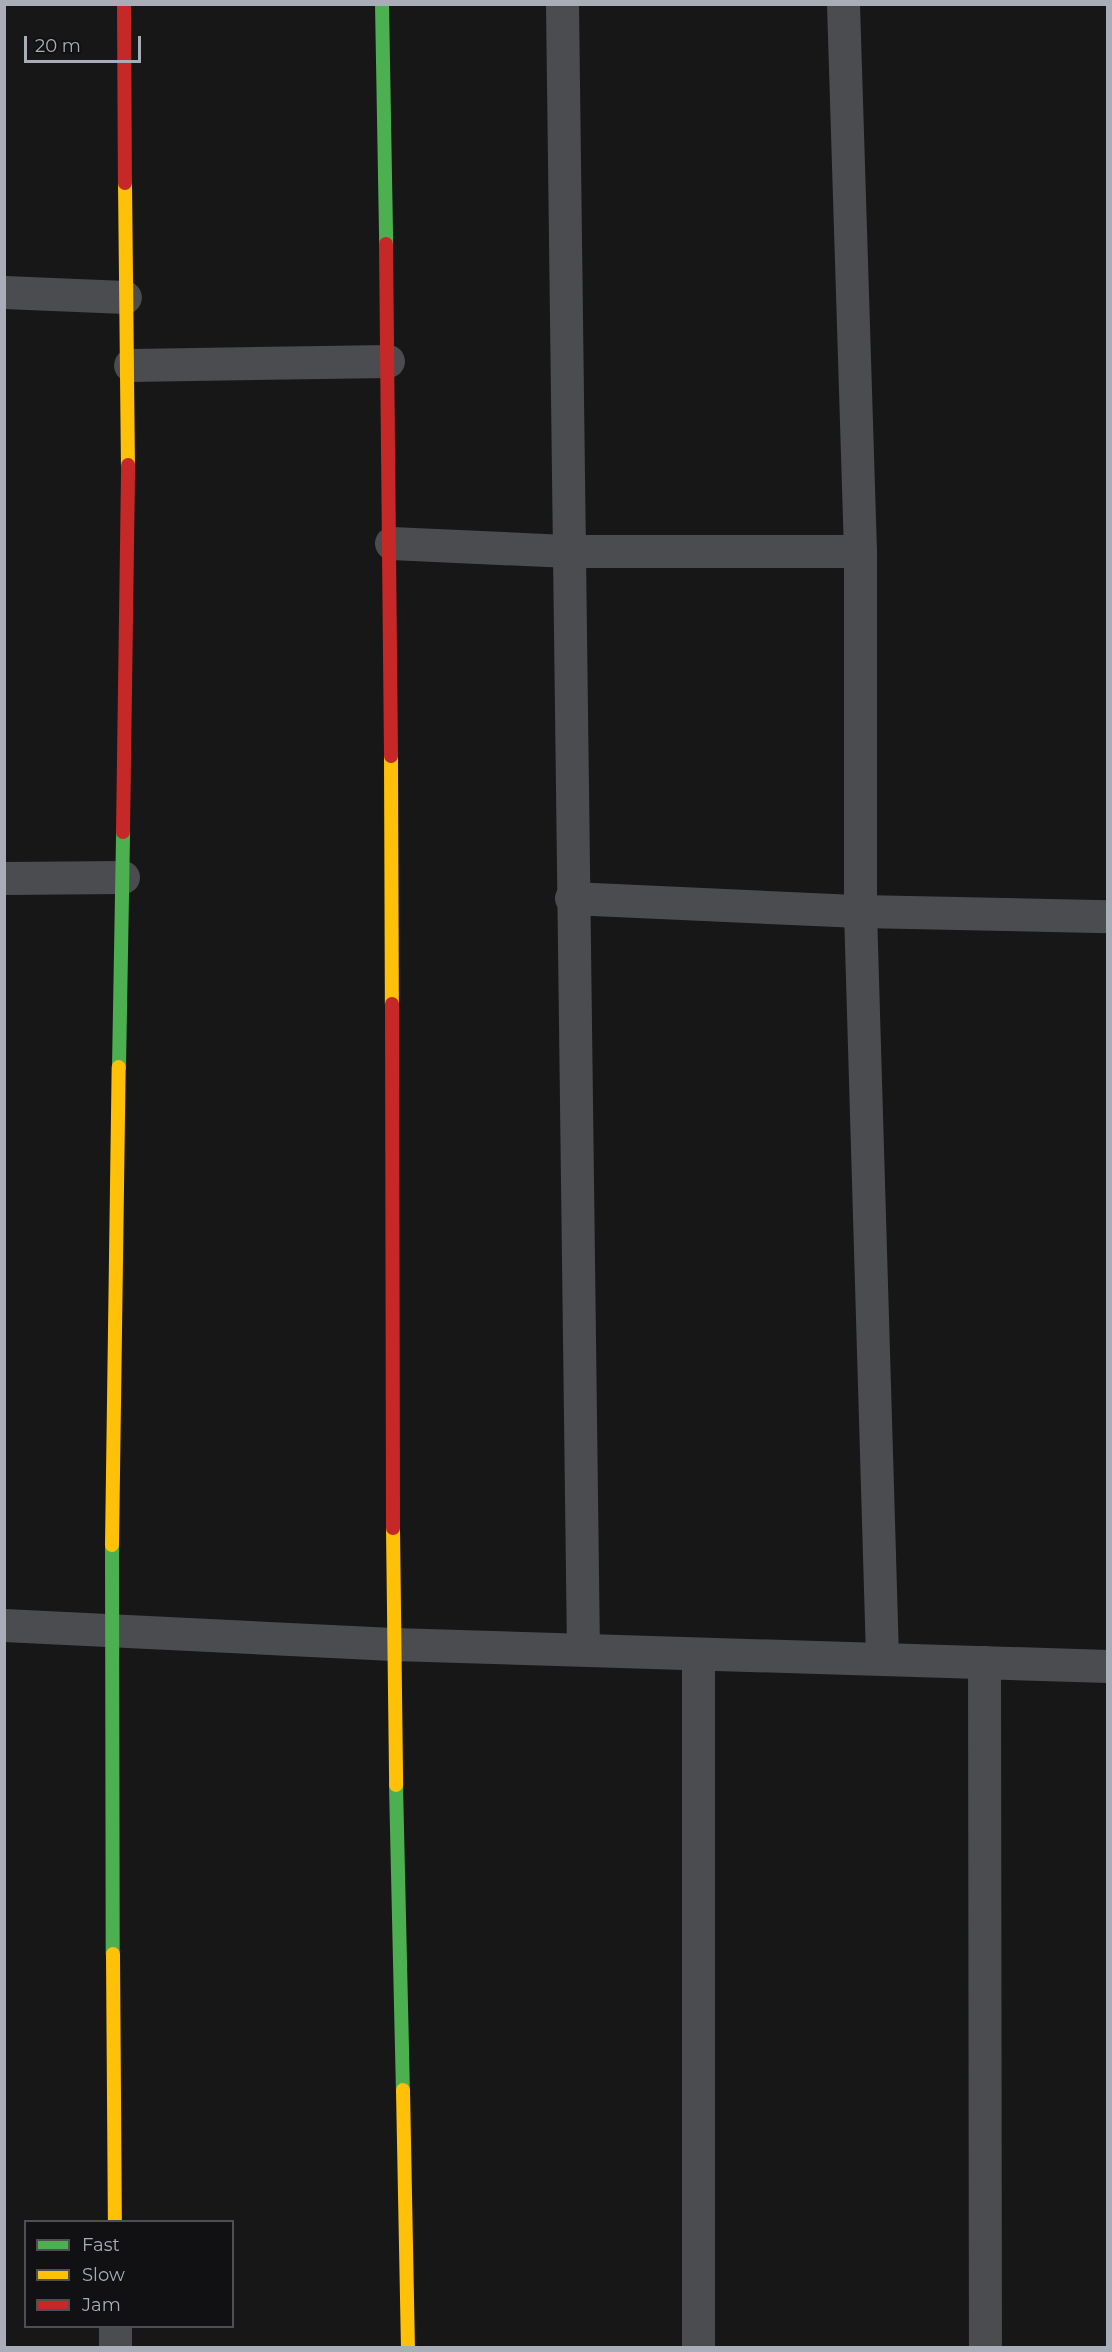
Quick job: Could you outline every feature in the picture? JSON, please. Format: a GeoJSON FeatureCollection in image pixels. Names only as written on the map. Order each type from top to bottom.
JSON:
{"type":"FeatureCollection","features":[{"type":"Feature","properties":{"kind":"street"},"geometry":{"type":"LineString","coordinates":[[115,2220],[111,1629],[130,365],[125,297],[124,4]]}},
{"type":"Feature","properties":{"kind":"street"},"geometry":{"type":"LineString","coordinates":[[382,4],[391,543],[393,1644],[408,2348]]}},
{"type":"Feature","properties":{"kind":"street"},"geometry":{"type":"LineString","coordinates":[[562,4],[570,551],[571,897],[583,1647]]}},
{"type":"Feature","properties":{"kind":"street"},"geometry":{"type":"LineString","coordinates":[[843,4],[860,551],[860,911],[882,1658]]}},
{"type":"Feature","properties":{"kind":"street"},"geometry":{"type":"LineString","coordinates":[[4,292],[125,297]]}},
{"type":"Feature","properties":{"kind":"street"},"geometry":{"type":"LineString","coordinates":[[130,365],[388,361]]}},
{"type":"Feature","properties":{"kind":"street"},"geometry":{"type":"LineString","coordinates":[[391,543],[570,551],[860,551]]}},
{"type":"Feature","properties":{"kind":"street"},"geometry":{"type":"LineString","coordinates":[[4,878],[123,877]]}},
{"type":"Feature","properties":{"kind":"street"},"geometry":{"type":"LineString","coordinates":[[571,897],[860,911],[1107,916]]}},
{"type":"Feature","properties":{"kind":"street"},"geometry":{"type":"LineString","coordinates":[[4,1625],[393,1644],[583,1647],[698,1654],[1107,1666]]}},
{"type":"Feature","properties":{"kind":"street"},"geometry":{"type":"LineString","coordinates":[[698,1654],[698,2348]]}},
{"type":"Feature","properties":{"kind":"street"},"geometry":{"type":"LineString","coordinates":[[984,1662],[985,2348]]}},
{"type":"Feature","properties":{"kind":"street"},"geometry":{"type":"LineString","coordinates":[[115,2328],[116,2348]]}},
{"type":"Feature","properties":{"kind":"traffic: fast"},"geometry":{"type":"LineString","coordinates":[[382,4],[386,244]]}},
{"type":"Feature","properties":{"kind":"traffic: fast"},"geometry":{"type":"LineString","coordinates":[[119,1067],[123,832]]}},
{"type":"Feature","properties":{"kind":"traffic: fast"},"geometry":{"type":"LineString","coordinates":[[112,1545],[113,1954]]}},
{"type":"Feature","properties":{"kind":"traffic: fast"},"geometry":{"type":"LineString","coordinates":[[396,1785],[403,2090]]}},
{"type":"Feature","properties":{"kind":"traffic: slow"},"geometry":{"type":"LineString","coordinates":[[125,183],[128,465]]}},
{"type":"Feature","properties":{"kind":"traffic: slow"},"geometry":{"type":"LineString","coordinates":[[391,756],[392,1004]]}},
{"type":"Feature","properties":{"kind":"traffic: slow"},"geometry":{"type":"LineString","coordinates":[[112,1545],[119,1067]]}},
{"type":"Feature","properties":{"kind":"traffic: slow"},"geometry":{"type":"LineString","coordinates":[[393,1528],[396,1785]]}},
{"type":"Feature","properties":{"kind":"traffic: slow"},"geometry":{"type":"LineString","coordinates":[[113,1954],[115,2220]]}},
{"type":"Feature","properties":{"kind":"traffic: slow"},"geometry":{"type":"LineString","coordinates":[[403,2090],[408,2348]]}},
{"type":"Feature","properties":{"kind":"traffic: jam"},"geometry":{"type":"LineString","coordinates":[[124,4],[125,183]]}},
{"type":"Feature","properties":{"kind":"traffic: jam"},"geometry":{"type":"LineString","coordinates":[[386,244],[391,756]]}},
{"type":"Feature","properties":{"kind":"traffic: jam"},"geometry":{"type":"LineString","coordinates":[[123,832],[128,465]]}},
{"type":"Feature","properties":{"kind":"traffic: jam"},"geometry":{"type":"LineString","coordinates":[[392,1004],[393,1528]]}}]}
